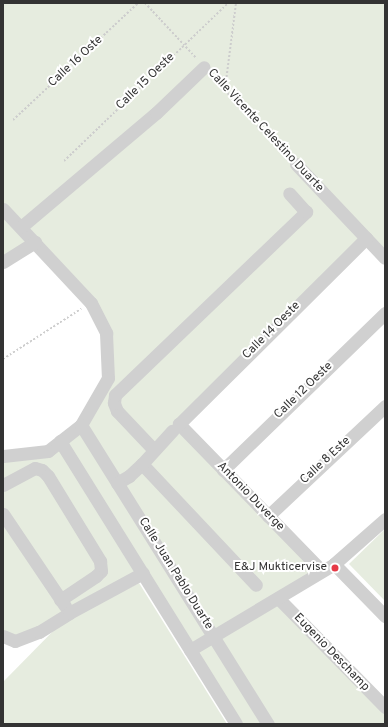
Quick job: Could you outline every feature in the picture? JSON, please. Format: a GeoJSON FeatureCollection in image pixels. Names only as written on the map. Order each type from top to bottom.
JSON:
{"type":"FeatureCollection","features":[{"type":"Feature","properties":{"kind":"street"},"geometry":{"type":"LineString","coordinates":[[21,227],[156,113],[204,67]]}},
{"type":"Feature","properties":{"kind":"street","name":"Calle Vicente Celestino Duarte"},"geometry":{"type":"LineString","coordinates":[[296,164],[385,258]]}},
{"type":"Feature","properties":{"kind":"street"},"geometry":{"type":"LineString","coordinates":[[154,450],[117,411],[114,403],[115,395],[306,212],[289,192]]}},
{"type":"Feature","properties":{"kind":"street"},"geometry":{"type":"LineString","coordinates":[[3,208],[91,303],[106,333],[108,378],[81,425],[48,451],[3,456]]}},
{"type":"Feature","properties":{"kind":"street","name":"Calle 14 Oeste"},"geometry":{"type":"LineString","coordinates":[[117,483],[129,476],[142,464],[175,428],[366,238]]}},
{"type":"Feature","properties":{"kind":"street"},"geometry":{"type":"LineString","coordinates":[[3,262],[35,242]]}},
{"type":"Feature","properties":{"kind":"street","name":"Calle 12 Oeste"},"geometry":{"type":"LineString","coordinates":[[223,470],[385,313]]}},
{"type":"Feature","properties":{"kind":"street","name":"Calle 8 Este"},"geometry":{"type":"LineString","coordinates":[[268,516],[385,406]]}},
{"type":"Feature","properties":{"kind":"street","name":"Calle Juan Pablo Duarte"},"geometry":{"type":"LineString","coordinates":[[81,425],[268,724]]}},
{"type":"Feature","properties":{"kind":"street","name":"Antonio Duverge"},"geometry":{"type":"LineString","coordinates":[[175,428],[223,470],[322,570]]}},
{"type":"Feature","properties":{"kind":"street"},"geometry":{"type":"LineString","coordinates":[[60,441],[236,724]]}},
{"type":"Feature","properties":{"kind":"street"},"geometry":{"type":"LineString","coordinates":[[142,464],[256,585]]}},
{"type":"Feature","properties":{"kind":"street"},"geometry":{"type":"LineString","coordinates":[[3,485],[35,468],[42,470],[48,476],[100,561],[101,571],[96,576],[60,600]]}},
{"type":"Feature","properties":{"kind":"street"},"geometry":{"type":"LineString","coordinates":[[3,514],[69,613]]}},
{"type":"Feature","properties":{"kind":"street"},"geometry":{"type":"LineString","coordinates":[[190,650],[334,564],[385,519]]}},
{"type":"Feature","properties":{"kind":"street"},"geometry":{"type":"LineString","coordinates":[[334,564],[385,616]]}},
{"type":"Feature","properties":{"kind":"street"},"geometry":{"type":"LineString","coordinates":[[3,636],[15,641],[40,632],[69,613],[143,573]]}},
{"type":"Feature","properties":{"kind":"street","name":"Eugenio Deschamp"},"geometry":{"type":"LineString","coordinates":[[278,598],[385,707]]}},
{"type":"Feature","properties":{"kind":"path","name":"Calle 16 Oste"},"geometry":{"type":"LineString","coordinates":[[13,120],[138,3]]}},
{"type":"Feature","properties":{"kind":"path","name":"Calle Vicente Celestino Duarte"},"geometry":{"type":"LineString","coordinates":[[145,3],[225,89],[243,111],[296,164]]}},
{"type":"Feature","properties":{"kind":"path","name":"Calle 15 Oeste"},"geometry":{"type":"LineString","coordinates":[[64,161],[228,3]]}},
{"type":"Feature","properties":{"kind":"path"},"geometry":{"type":"LineString","coordinates":[[225,89],[236,3]]}},
{"type":"Feature","properties":{"kind":"path"},"geometry":{"type":"LineString","coordinates":[[3,359],[91,303]]}},
{"type":"Feature","properties":{"kind":"shaded area"},"geometry":{"type":"Polygon","coordinates":[[[3,3],[385,3],[385,258],[366,238],[179,424],[321,570],[278,598],[385,715],[385,724],[236,724],[143,573],[15,641],[3,636],[3,456],[64,448],[108,378],[106,333],[91,303],[35,243],[3,262],[3,3]]]}},
{"type":"Feature","properties":{"kind":"shaded area"},"geometry":{"type":"Polygon","coordinates":[[[385,529],[385,601],[349,564],[385,529]]]}},
{"type":"Feature","properties":{"kind":"shaded area"},"geometry":{"type":"Polygon","coordinates":[[[139,583],[227,724],[3,724],[3,682],[62,622],[139,583]]]}},
{"type":"Feature","properties":{"kind":"place","name":"E&J Mukticervise"},"geometry":{"type":"Point","coordinates":[335,568]}}]}
